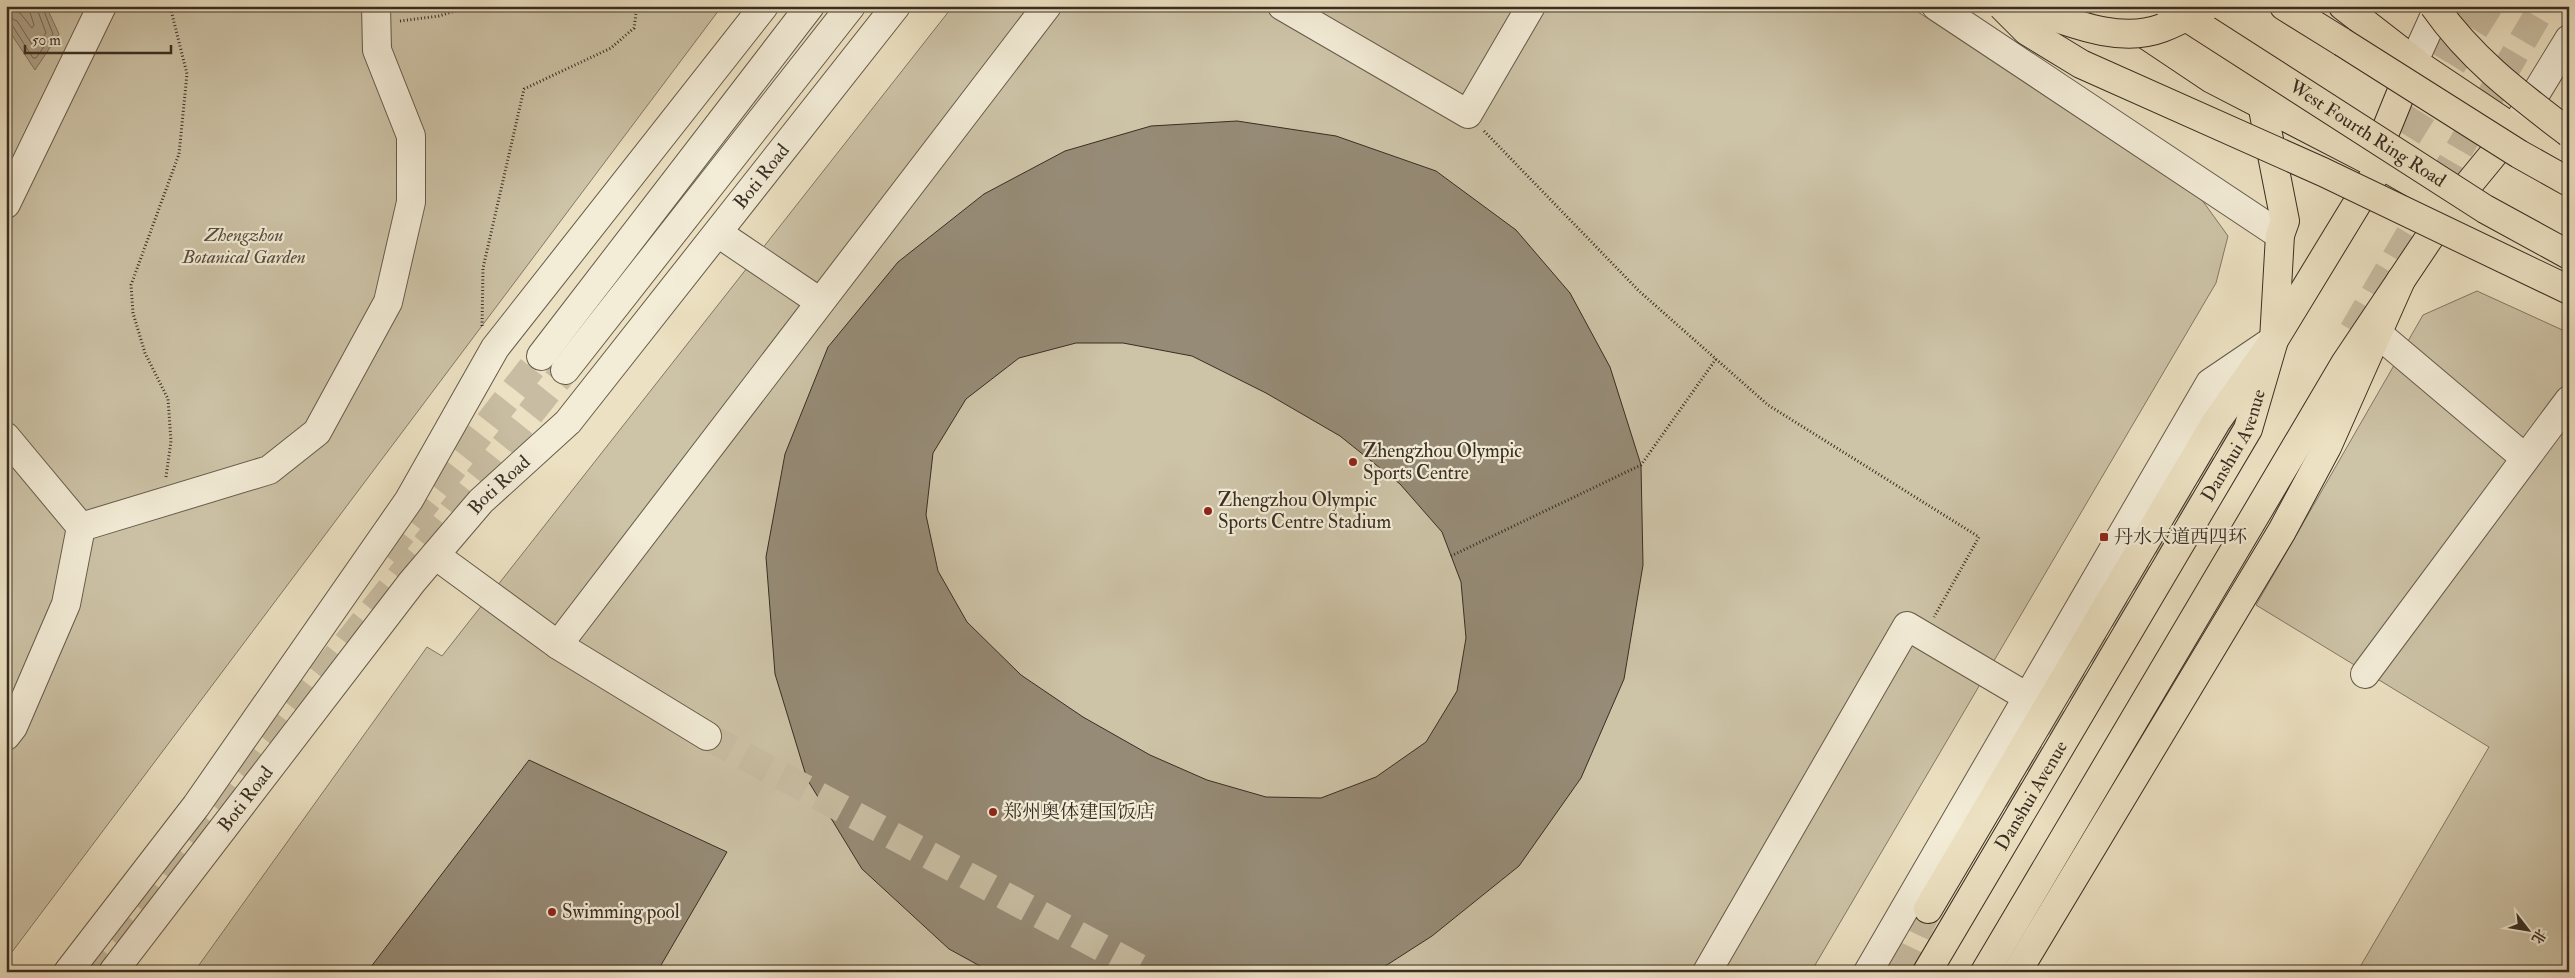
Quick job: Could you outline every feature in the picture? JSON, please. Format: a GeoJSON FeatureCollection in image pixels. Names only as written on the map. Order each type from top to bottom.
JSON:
{"type":"FeatureCollection","features":[{"type":"Feature","properties":{"kind":"main road"},"geometry":{"type":"LineString","coordinates":[[2002,6],[2028,30],[2081,64],[2323,172],[2569,290]]}},
{"type":"Feature","properties":{"kind":"main road"},"geometry":{"type":"LineString","coordinates":[[2022,6],[2090,29],[2128,34],[2161,29],[2207,6]]}},
{"type":"Feature","properties":{"kind":"main road"},"geometry":{"type":"LineString","coordinates":[[2103,6],[2212,78],[2262,104],[2381,154]]}},
{"type":"Feature","properties":{"kind":"main road"},"geometry":{"type":"LineString","coordinates":[[2137,6],[2212,54],[2381,154],[2450,207],[2569,273]]}},
{"type":"Feature","properties":{"kind":"main road","name":"West Fourth Ring Road"},"geometry":{"type":"LineString","coordinates":[[2169,6],[2381,154],[2569,255]]}},
{"type":"Feature","properties":{"kind":"main road"},"geometry":{"type":"LineString","coordinates":[[2284,6],[2519,154],[2569,182]]}},
{"type":"Feature","properties":{"kind":"main road"},"geometry":{"type":"LineString","coordinates":[[2328,6],[2414,61],[2514,129],[2569,159]]}},
{"type":"Feature","properties":{"kind":"main road"},"geometry":{"type":"LineString","coordinates":[[2343,6],[2414,61]]}},
{"type":"Feature","properties":{"kind":"main road"},"geometry":{"type":"LineString","coordinates":[[2434,6],[2455,36],[2509,87],[2569,133]]}},
{"type":"Feature","properties":{"kind":"main road","name":"Danshui Avenue"},"geometry":{"type":"LineString","coordinates":[[1927,972],[2248,429],[2274,340],[2381,154],[2414,61]]}},
{"type":"Feature","properties":{"kind":"main road"},"geometry":{"type":"LineString","coordinates":[[1928,909],[2216,422],[2274,340],[2280,235],[2285,222],[2262,104]]}},
{"type":"Feature","properties":{"kind":"main road"},"geometry":{"type":"LineString","coordinates":[[1985,972],[2346,362],[2450,207],[2514,129]]}},
{"type":"Feature","properties":{"kind":"main road"},"geometry":{"type":"LineString","coordinates":[[2017,972],[2282,531],[2327,447],[2401,280]]}},
{"type":"Feature","properties":{"kind":"street"},"geometry":{"type":"LineString","coordinates":[[6,204],[102,6]]}},
{"type":"Feature","properties":{"kind":"street","name":"Boti Road"},"geometry":{"type":"LineString","coordinates":[[68,972],[196,806],[409,500],[498,344],[764,6]]}},
{"type":"Feature","properties":{"kind":"street"},"geometry":{"type":"LineString","coordinates":[[541,356],[810,6]]}},
{"type":"Feature","properties":{"kind":"street"},"geometry":{"type":"LineString","coordinates":[[565,370],[851,6]]}},
{"type":"Feature","properties":{"kind":"street","name":"Boti Road"},"geometry":{"type":"LineString","coordinates":[[113,972],[394,605],[481,501],[568,422],[896,6]]}},
{"type":"Feature","properties":{"kind":"street"},"geometry":{"type":"LineString","coordinates":[[558,644],[1047,6]]}},
{"type":"Feature","properties":{"kind":"street"},"geometry":{"type":"LineString","coordinates":[[1282,6],[1468,114],[1531,6]]}},
{"type":"Feature","properties":{"kind":"street"},"geometry":{"type":"LineString","coordinates":[[1936,6],[2280,235]]}},
{"type":"Feature","properties":{"kind":"street"},"geometry":{"type":"LineString","coordinates":[[2414,61],[2439,6]]}},
{"type":"Feature","properties":{"kind":"street"},"geometry":{"type":"LineString","coordinates":[[80,527],[269,470],[317,432],[388,302],[411,202],[411,136],[377,50],[376,9]]}},
{"type":"Feature","properties":{"kind":"street"},"geometry":{"type":"LineString","coordinates":[[2514,129],[2569,39]]}},
{"type":"Feature","properties":{"kind":"street"},"geometry":{"type":"LineString","coordinates":[[718,233],[820,302]]}},
{"type":"Feature","properties":{"kind":"street"},"geometry":{"type":"LineString","coordinates":[[2378,334],[2525,458]]}},
{"type":"Feature","properties":{"kind":"street"},"geometry":{"type":"LineString","coordinates":[[1868,972],[2029,698],[2210,383],[2274,340]]}},
{"type":"Feature","properties":{"kind":"street"},"geometry":{"type":"LineString","coordinates":[[2365,674],[2569,400]]}},
{"type":"Feature","properties":{"kind":"street"},"geometry":{"type":"LineString","coordinates":[[6,437],[80,527],[66,604],[13,727],[6,736]]}},
{"type":"Feature","properties":{"kind":"street"},"geometry":{"type":"LineString","coordinates":[[435,555],[558,644],[707,736]]}},
{"type":"Feature","properties":{"kind":"street"},"geometry":{"type":"LineString","coordinates":[[1707,972],[1907,626],[2029,698]]}},
{"type":"Feature","properties":{"kind":"path"},"geometry":{"type":"LineString","coordinates":[[160,504],[171,441],[168,399],[145,353],[133,313],[131,285],[179,154],[187,74],[170,6]]}},
{"type":"Feature","properties":{"kind":"path"},"geometry":{"type":"LineString","coordinates":[[376,9],[399,21],[439,16],[471,6]]}},
{"type":"Feature","properties":{"kind":"path"},"geometry":{"type":"LineString","coordinates":[[498,344],[482,325],[484,268],[524,90],[611,48],[634,28],[636,6]]}},
{"type":"Feature","properties":{"kind":"path"},"geometry":{"type":"LineString","coordinates":[[1468,114],[1639,292],[1768,405],[1979,537],[1924,636]]}},
{"type":"Feature","properties":{"kind":"path"},"geometry":{"type":"LineString","coordinates":[[1451,556],[1641,464],[1716,359]]}},
{"type":"Feature","properties":{"kind":"green space","name":"Zhengzhou Botanical Garden"},"geometry":{"type":"Polygon","coordinates":[[[6,6],[722,6],[6,960],[6,6]]]}},
{"type":"Feature","properties":{"kind":"green space","name":"Zhengzhou Olympic Sports Centre"},"geometry":{"type":"Polygon","coordinates":[[[953,6],[1909,6],[2202,200],[2228,236],[2216,283],[1811,972],[194,972],[427,647],[442,656],[953,6]]]}},
{"type":"Feature","properties":{"kind":"green space"},"geometry":{"type":"Polygon","coordinates":[[[2477,291],[2569,333],[2569,972],[2357,972],[2489,747],[2256,605],[2423,315],[2477,291]]]}},
{"type":"Feature","properties":{"kind":"water"},"geometry":{"type":"Polygon","coordinates":[[[6,6],[46,6],[59,34],[35,70],[6,26],[6,6]]]}},
{"type":"Feature","properties":{"kind":"building","name":"Zhengzhou Olympic Sports Centre Stadium"},"geometry":{"type":"Polygon","coordinates":[[[1237,121],[1336,136],[1436,171],[1516,230],[1570,293],[1610,367],[1641,465],[1643,565],[1624,679],[1581,778],[1519,866],[1432,936],[1376,972],[991,972],[949,949],[862,869],[807,779],[775,674],[766,557],[785,454],[828,347],[898,262],[984,194],[1065,151],[1151,126],[1237,121]],[[1076,343],[1019,358],[966,399],[933,453],[926,515],[938,571],[967,622],[1021,675],[1083,717],[1150,755],[1207,780],[1266,797],[1321,798],[1376,777],[1426,742],[1457,691],[1466,638],[1461,582],[1442,532],[1400,484],[1340,436],[1266,393],[1192,356],[1123,343],[1076,343]]]}},
{"type":"Feature","properties":{"kind":"building","name":"Swimming pool"},"geometry":{"type":"Polygon","coordinates":[[[529,760],[727,852],[657,972],[367,972],[529,760]]]}},
{"type":"Feature","properties":{"kind":"tunnel"},"geometry":{"type":"LineString","coordinates":[[2413,91],[2463,6]]}},
{"type":"Feature","properties":{"kind":"tunnel"},"geometry":{"type":"LineString","coordinates":[[2385,172],[2489,6]]}},
{"type":"Feature","properties":{"kind":"tunnel"},"geometry":{"type":"LineString","coordinates":[[2353,331],[2543,6]]}},
{"type":"Feature","properties":{"kind":"tunnel"},"geometry":{"type":"LineString","coordinates":[[385,555],[541,356]]}},
{"type":"Feature","properties":{"kind":"tunnel"},"geometry":{"type":"LineString","coordinates":[[85,972],[565,370]]}},
{"type":"Feature","properties":{"kind":"tunnel"},"geometry":{"type":"LineString","coordinates":[[2008,808],[2247,396]]}},
{"type":"Feature","properties":{"kind":"tunnel"},"geometry":{"type":"LineString","coordinates":[[707,736],[1147,972]]}},
{"type":"Feature","properties":{"kind":"tunnel"},"geometry":{"type":"LineString","coordinates":[[1898,972],[1928,909]]}},
{"type":"Feature","properties":{"kind":"place","name":"Zhengzhou Olympic Sports Centre"},"geometry":{"type":"Point","coordinates":[1353,462]}},
{"type":"Feature","properties":{"kind":"place","name":"Zhengzhou Olympic Sports Centre Stadium"},"geometry":{"type":"Point","coordinates":[1208,511]}},
{"type":"Feature","properties":{"kind":"place","name":"丹水大道西四环"},"geometry":{"type":"Point","coordinates":[2104,537]}},
{"type":"Feature","properties":{"kind":"place","name":"郑州奥体建国饭店"},"geometry":{"type":"Point","coordinates":[993,812]}},
{"type":"Feature","properties":{"kind":"place","name":"Swimming pool"},"geometry":{"type":"Point","coordinates":[552,912]}}]}
